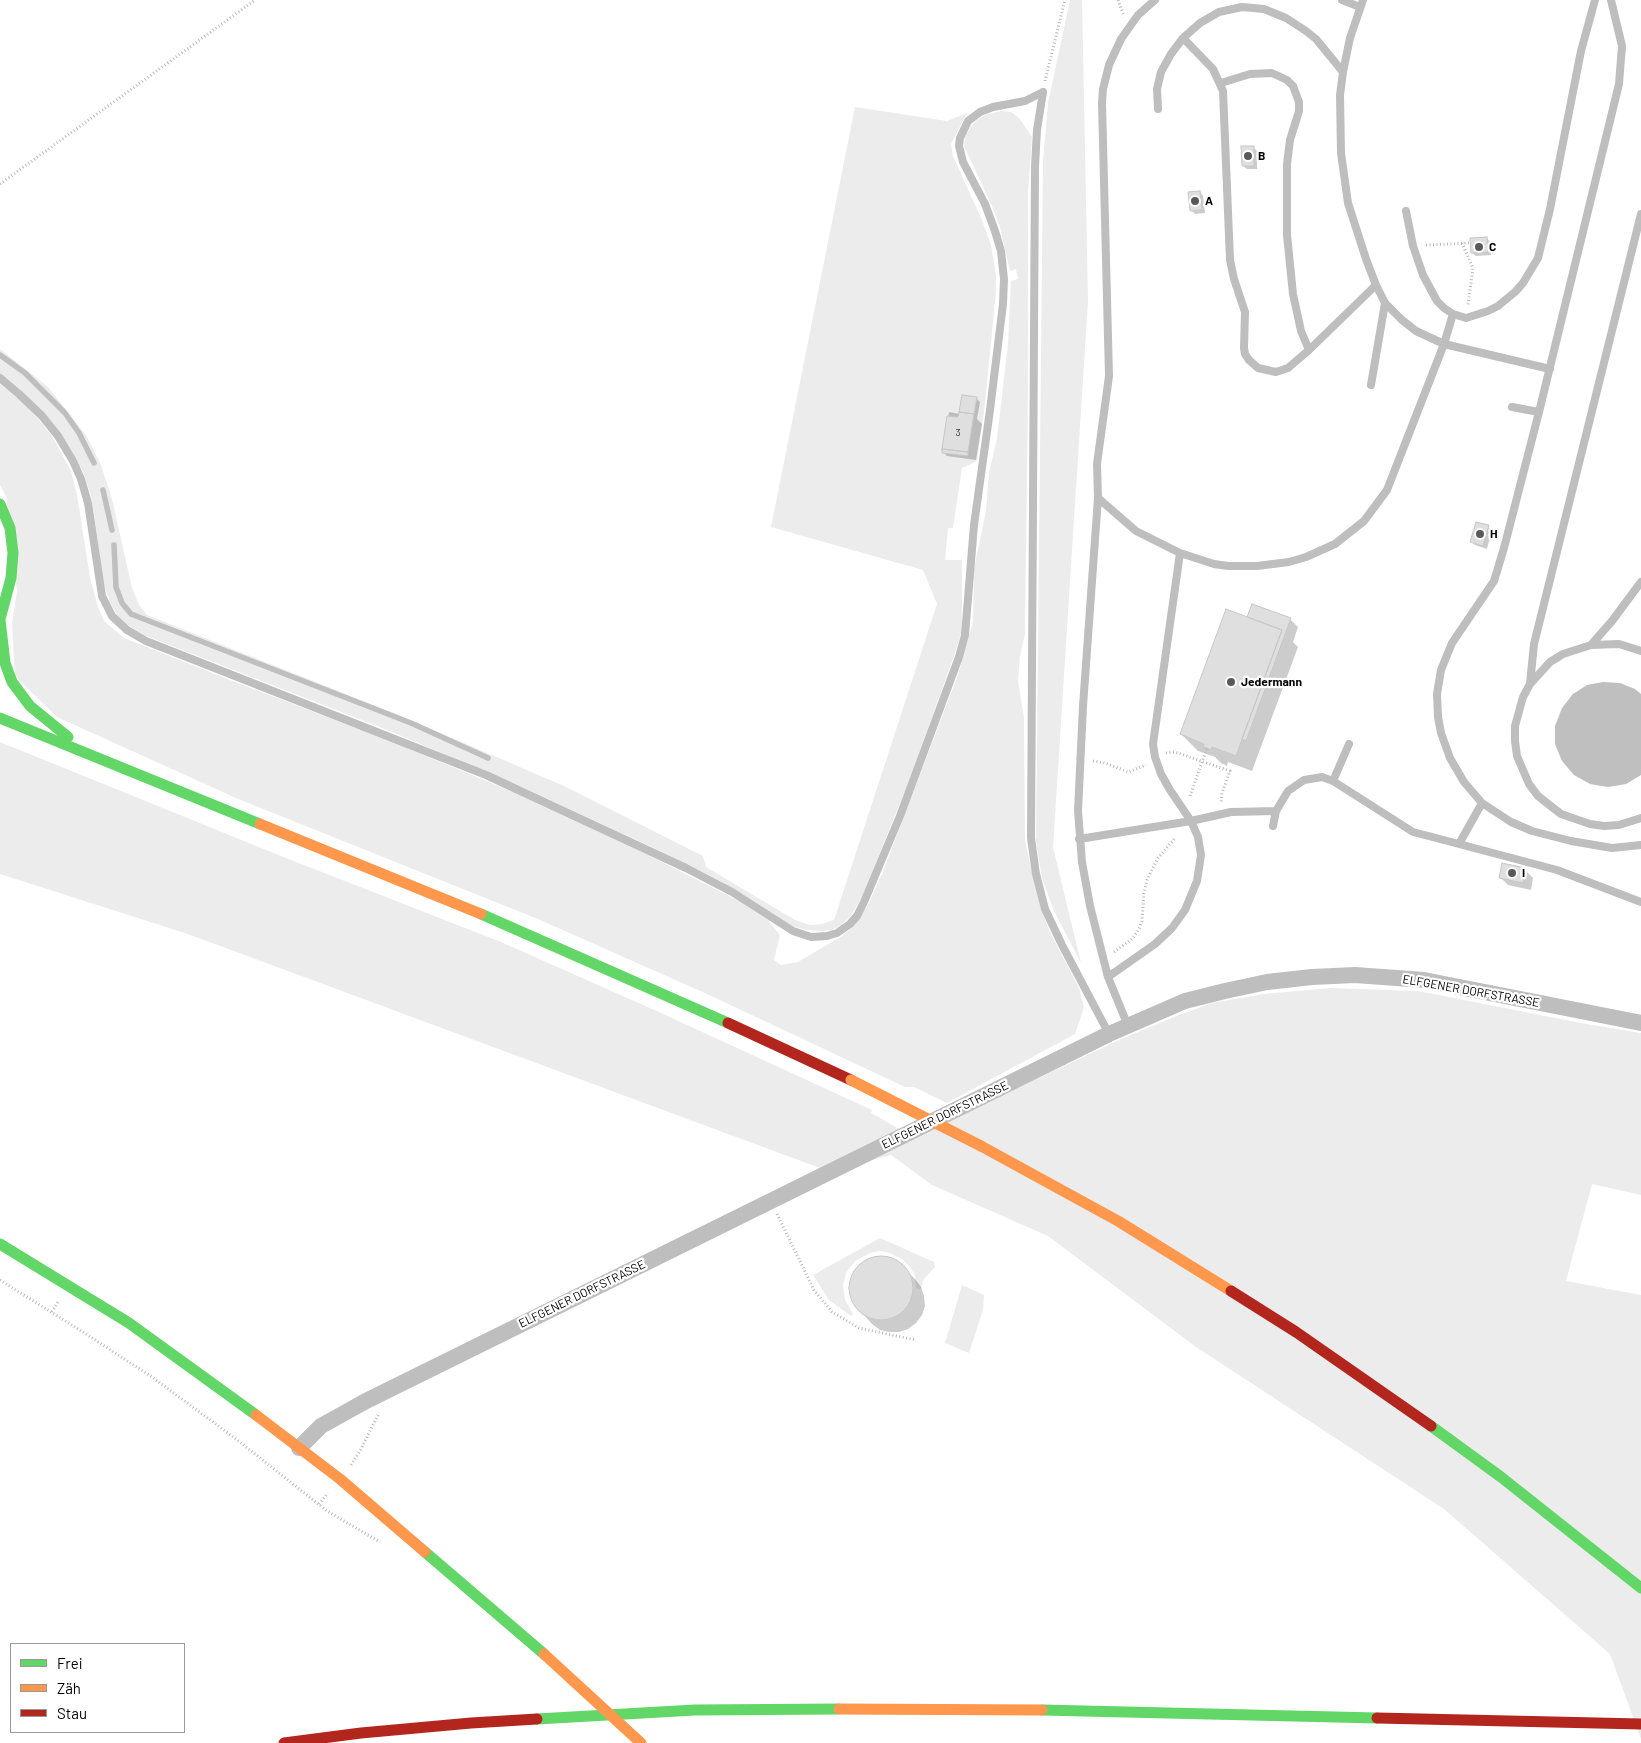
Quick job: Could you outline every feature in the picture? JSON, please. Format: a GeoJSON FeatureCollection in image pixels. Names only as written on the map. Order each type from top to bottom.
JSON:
{"type":"FeatureCollection","features":[{"type":"Feature","properties":{"kind":"main road"},"geometry":{"type":"LineString","coordinates":[[0,504],[10,528],[13,553],[11,578],[0,620],[7,672],[16,690],[30,706],[87,753]]}},
{"type":"Feature","properties":{"kind":"main road"},"geometry":{"type":"LineString","coordinates":[[0,718],[599,965],[851,1080],[981,1146],[1126,1226],[1296,1332],[1501,1477],[1641,1588]]}},
{"type":"Feature","properties":{"kind":"main road"},"geometry":{"type":"LineString","coordinates":[[0,1244],[69,1285],[159,1343],[340,1479],[544,1654],[641,1743]]}},
{"type":"Feature","properties":{"kind":"main road"},"geometry":{"type":"LineString","coordinates":[[284,1743],[471,1722],[695,1710],[1014,1709],[1641,1724]]}},
{"type":"Feature","properties":{"kind":"street","name":"ELFGENER DORFSTRASSE"},"geometry":{"type":"LineString","coordinates":[[299,1448],[327,1422],[366,1401],[1109,1034],[1185,1001],[1224,991],[1289,979],[1355,975],[1424,980],[1641,1023]]}},
{"type":"Feature","properties":{"kind":"lane"},"geometry":{"type":"LineString","coordinates":[[1128,1026],[1108,976],[1087,892],[1079,839],[1078,811],[1083,706],[1098,498],[1097,464],[1109,369],[1103,89],[1109,65],[1121,40],[1138,14],[1155,0]]}},
{"type":"Feature","properties":{"kind":"lane"},"geometry":{"type":"LineString","coordinates":[[1342,0],[1361,4],[1342,72],[1339,128],[1344,180],[1356,230],[1376,285],[1385,303],[1416,331],[1444,344],[1550,369]]}},
{"type":"Feature","properties":{"kind":"lane"},"geometry":{"type":"LineString","coordinates":[[1406,211],[1413,246],[1428,287],[1440,305],[1453,314],[1466,318],[1488,311],[1506,299],[1529,275],[1538,258],[1550,209],[1581,51],[1595,0]]}},
{"type":"Feature","properties":{"kind":"lane"},"geometry":{"type":"LineString","coordinates":[[1611,0],[1622,46],[1619,84],[1550,369],[1497,571],[1488,591],[1452,643],[1441,670],[1438,685],[1438,717],[1441,733],[1450,758],[1464,782],[1482,803],[1511,822],[1554,837],[1603,848],[1624,848],[1641,845]]}},
{"type":"Feature","properties":{"kind":"lane"},"geometry":{"type":"LineString","coordinates":[[1158,109],[1157,89],[1161,72],[1183,38],[1200,23],[1219,12],[1242,7],[1264,9],[1286,18],[1306,30],[1321,44],[1342,72]]}},
{"type":"Feature","properties":{"kind":"lane"},"geometry":{"type":"LineString","coordinates":[[1183,38],[1213,69],[1221,83],[1224,99],[1230,260],[1245,312],[1244,348],[1248,360],[1258,368],[1276,372],[1288,368],[1310,350],[1376,285]]}},
{"type":"Feature","properties":{"kind":"lane"},"geometry":{"type":"LineString","coordinates":[[1221,83],[1250,74],[1272,73],[1287,80],[1297,94],[1299,111],[1290,140],[1287,164],[1287,235],[1293,294],[1301,331],[1310,350]]}},
{"type":"Feature","properties":{"kind":"lane"},"geometry":{"type":"LineString","coordinates":[[0,378],[20,394],[47,422],[62,442],[77,470],[88,503],[102,596],[112,616],[127,630],[146,641],[397,738],[494,778],[695,872],[732,892],[793,931],[811,937],[827,936],[842,930],[850,924],[857,916],[864,902],[900,816],[964,642],[974,524],[1003,304],[1004,279],[995,231],[986,204],[963,162],[959,146],[960,138],[968,121],[980,112],[993,107],[1025,101],[1042,92]]}},
{"type":"Feature","properties":{"kind":"lane"},"geometry":{"type":"LineString","coordinates":[[1042,92],[1035,157],[1031,838],[1036,874],[1047,913],[1109,1034]]}},
{"type":"Feature","properties":{"kind":"lane"},"geometry":{"type":"LineString","coordinates":[[1530,684],[1534,644],[1641,214]]}},
{"type":"Feature","properties":{"kind":"lane"},"geometry":{"type":"LineString","coordinates":[[1371,385],[1385,303]]}},
{"type":"Feature","properties":{"kind":"lane"},"geometry":{"type":"LineString","coordinates":[[1098,498],[1136,531],[1180,553],[1203,561],[1228,566],[1274,565],[1289,562],[1320,552],[1336,544],[1364,521],[1387,490],[1444,344],[1453,314]]}},
{"type":"Feature","properties":{"kind":"lane"},"geometry":{"type":"LineString","coordinates":[[1512,407],[1539,412]]}},
{"type":"Feature","properties":{"kind":"lane"},"geometry":{"type":"LineString","coordinates":[[1108,976],[1155,944],[1172,928],[1185,910],[1197,881],[1201,855],[1198,837],[1161,774],[1153,744],[1180,553]]}},
{"type":"Feature","properties":{"kind":"lane"},"geometry":{"type":"LineString","coordinates":[[1591,645],[1612,621],[1641,582]]}},
{"type":"Feature","properties":{"kind":"lane"},"geometry":{"type":"LineString","coordinates":[[1641,650],[1619,644],[1591,645],[1563,654],[1550,662],[1530,684],[1523,697],[1518,711],[1515,741],[1517,756],[1529,784],[1538,796],[1561,814],[1590,824],[1604,826],[1619,825],[1641,818]]}},
{"type":"Feature","properties":{"kind":"lane"},"geometry":{"type":"LineString","coordinates":[[1333,781],[1350,744]]}},
{"type":"Feature","properties":{"kind":"lane"},"geometry":{"type":"LineString","coordinates":[[1273,826],[1276,811],[1288,791],[1304,780],[1322,777],[1333,781],[1413,832],[1557,870],[1641,902]]}},
{"type":"Feature","properties":{"kind":"lane"},"geometry":{"type":"LineString","coordinates":[[1459,844],[1482,803]]}},
{"type":"Feature","properties":{"kind":"lane"},"geometry":{"type":"LineString","coordinates":[[1079,839],[1190,821],[1230,812],[1276,811]]}},
{"type":"Feature","properties":{"kind":"path"},"geometry":{"type":"LineString","coordinates":[[0,184],[255,0]]}},
{"type":"Feature","properties":{"kind":"path"},"geometry":{"type":"LineString","coordinates":[[1042,92],[1065,0]]}},
{"type":"Feature","properties":{"kind":"path"},"geometry":{"type":"LineString","coordinates":[[1462,243],[1473,268],[1466,318]]}},
{"type":"Feature","properties":{"kind":"path"},"geometry":{"type":"LineString","coordinates":[[1413,246],[1470,243]]}},
{"type":"Feature","properties":{"kind":"path"},"geometry":{"type":"LineString","coordinates":[[1103,958],[1121,948],[1136,934],[1142,921],[1144,893],[1149,875],[1170,844],[1190,821],[1189,798],[1207,748]]}},
{"type":"Feature","properties":{"kind":"path"},"geometry":{"type":"LineString","coordinates":[[771,1200],[814,1290],[832,1312],[859,1328],[916,1340]]}},
{"type":"Feature","properties":{"kind":"path"},"geometry":{"type":"LineString","coordinates":[[0,1280],[80,1329],[160,1382],[319,1504],[340,1479],[361,1449],[380,1412]]}},
{"type":"Feature","properties":{"kind":"shaded area"},"geometry":{"type":"Polygon","coordinates":[[[1070,0],[1082,0],[1088,301],[1053,847],[1081,963],[1054,911],[1042,878],[1036,842],[1043,162],[1048,103],[1070,0]]]}},
{"type":"Feature","properties":{"kind":"shaded area"},"geometry":{"type":"Polygon","coordinates":[[[855,107],[947,121],[967,113],[951,144],[953,156],[991,245],[996,276],[996,291],[985,404],[977,461],[962,468],[953,528],[948,528],[945,560],[962,560],[962,630],[907,786],[862,897],[850,917],[841,925],[832,930],[823,931],[792,926],[736,890],[658,850],[522,787],[385,729],[144,635],[124,623],[115,612],[103,581],[91,496],[83,472],[65,440],[44,413],[0,374],[0,349],[48,387],[86,435],[101,465],[112,499],[132,588],[139,605],[147,615],[401,716],[564,786],[703,856],[706,867],[795,920],[810,925],[834,920],[937,604],[923,570],[771,527],[855,107]]]}},
{"type":"Feature","properties":{"kind":"shaded area"},"geometry":{"type":"Polygon","coordinates":[[[1002,111],[1011,112],[1019,118],[1032,137],[1028,193],[1025,634],[1020,656],[1018,681],[1024,717],[1025,841],[1040,906],[1049,930],[1079,988],[1084,1007],[1075,1034],[947,1103],[914,1087],[905,1087],[707,994],[538,919],[236,798],[57,717],[15,676],[12,623],[17,591],[6,496],[0,485],[0,384],[19,398],[41,422],[52,436],[71,471],[77,495],[90,577],[97,604],[104,621],[124,638],[390,741],[513,792],[648,855],[737,900],[768,920],[780,935],[774,960],[781,965],[798,962],[842,936],[854,926],[869,903],[882,874],[958,675],[973,621],[974,569],[986,511],[989,473],[997,438],[1008,344],[1011,281],[1018,279],[1016,269],[1010,271],[1000,227],[964,146],[965,137],[977,120],[987,114],[1002,111]]]}},
{"type":"Feature","properties":{"kind":"shaded area"},"geometry":{"type":"Polygon","coordinates":[[[1603,682],[1620,683],[1635,689],[1641,694],[1641,775],[1626,784],[1608,787],[1590,784],[1574,775],[1562,761],[1555,744],[1555,726],[1562,708],[1573,694],[1587,685],[1603,682]]]}},
{"type":"Feature","properties":{"kind":"shaded area"},"geometry":{"type":"Polygon","coordinates":[[[0,742],[286,858],[501,942],[872,1110],[871,1113],[901,1130],[1011,1091],[1117,1041],[1174,1017],[1212,1003],[1264,994],[1331,988],[1418,991],[1641,1033],[1641,1195],[1592,1184],[1566,1281],[1641,1295],[1641,1739],[1610,1654],[1444,1509],[1196,1347],[1048,1236],[932,1185],[891,1155],[828,1171],[188,934],[0,874],[0,742]]]}},
{"type":"Feature","properties":{"kind":"shaded area"},"geometry":{"type":"Polygon","coordinates":[[[880,1238],[934,1262],[935,1267],[923,1280],[921,1289],[916,1288],[915,1275],[909,1266],[902,1259],[890,1253],[879,1251],[870,1253],[855,1261],[846,1273],[843,1285],[845,1300],[853,1314],[851,1316],[829,1300],[813,1275],[880,1238]]]}},
{"type":"Feature","properties":{"kind":"shaded area"},"geometry":{"type":"Polygon","coordinates":[[[962,1285],[984,1295],[983,1310],[969,1353],[945,1343],[962,1285]]]}},
{"type":"Feature","properties":{"kind":"building","name":"B"},"geometry":{"type":"Polygon","coordinates":[[[1241,146],[1254,146],[1254,166],[1242,166],[1241,146]]]}},
{"type":"Feature","properties":{"kind":"building","name":"A"},"geometry":{"type":"Polygon","coordinates":[[[1200,191],[1202,210],[1190,211],[1188,192],[1200,191]]]}},
{"type":"Feature","properties":{"kind":"building","name":"C"},"geometry":{"type":"Polygon","coordinates":[[[1487,237],[1488,252],[1471,253],[1470,238],[1487,237]]]}},
{"type":"Feature","properties":{"kind":"building"},"geometry":{"type":"Polygon","coordinates":[[[962,395],[977,397],[974,414],[959,412],[962,395]]]}},
{"type":"Feature","properties":{"kind":"building"},"geometry":{"type":"Polygon","coordinates":[[[959,412],[974,414],[968,452],[942,449],[947,416],[958,417],[959,412]]]}},
{"type":"Feature","properties":{"kind":"building"},"geometry":{"type":"Polygon","coordinates":[[[942,449],[968,452],[968,456],[942,453],[942,449]]]}},
{"type":"Feature","properties":{"kind":"building","name":"H"},"geometry":{"type":"Polygon","coordinates":[[[1476,522],[1489,525],[1483,546],[1470,542],[1476,522]]]}},
{"type":"Feature","properties":{"kind":"building"},"geometry":{"type":"Polygon","coordinates":[[[1252,604],[1291,618],[1246,741],[1242,739],[1282,630],[1247,617],[1252,604]]]}},
{"type":"Feature","properties":{"kind":"building","name":"Jedermann"},"geometry":{"type":"Polygon","coordinates":[[[1226,609],[1282,630],[1236,756],[1212,747],[1211,750],[1203,747],[1204,744],[1180,734],[1226,609]]]}},
{"type":"Feature","properties":{"kind":"building","name":"I"},"geometry":{"type":"Polygon","coordinates":[[[1502,863],[1526,868],[1523,883],[1499,878],[1502,863]]]}},
{"type":"Feature","properties":{"kind":"building"},"geometry":{"type":"Polygon","coordinates":[[[875,1256],[887,1256],[904,1265],[911,1276],[913,1288],[911,1300],[904,1311],[887,1320],[875,1320],[863,1315],[854,1306],[849,1294],[849,1282],[854,1270],[863,1261],[875,1256]]]}},
{"type":"Feature","properties":{"kind":"waterway"},"geometry":{"type":"LineString","coordinates":[[0,355],[25,373],[65,413],[79,433],[94,463]]}},
{"type":"Feature","properties":{"kind":"waterway"},"geometry":{"type":"LineString","coordinates":[[103,490],[112,530]]}},
{"type":"Feature","properties":{"kind":"waterway"},"geometry":{"type":"LineString","coordinates":[[114,545],[116,587],[122,603],[131,614],[411,723],[488,758]]}},
{"type":"Feature","properties":{"kind":"traffic: fast"},"geometry":{"type":"LineString","coordinates":[[0,504],[10,528],[13,553],[11,578],[0,619]]}},
{"type":"Feature","properties":{"kind":"traffic: fast"},"geometry":{"type":"LineString","coordinates":[[0,620],[5,663],[12,682],[30,706],[68,737]]}},
{"type":"Feature","properties":{"kind":"traffic: fast"},"geometry":{"type":"LineString","coordinates":[[0,718],[260,824]]}},
{"type":"Feature","properties":{"kind":"traffic: fast"},"geometry":{"type":"LineString","coordinates":[[481,914],[728,1023]]}},
{"type":"Feature","properties":{"kind":"traffic: fast"},"geometry":{"type":"LineString","coordinates":[[0,1244],[129,1323],[256,1415]]}},
{"type":"Feature","properties":{"kind":"traffic: fast"},"geometry":{"type":"LineString","coordinates":[[1431,1426],[1501,1477],[1641,1588]]}},
{"type":"Feature","properties":{"kind":"traffic: fast"},"geometry":{"type":"LineString","coordinates":[[425,1552],[544,1654]]}},
{"type":"Feature","properties":{"kind":"traffic: fast"},"geometry":{"type":"LineString","coordinates":[[537,1719],[695,1710],[839,1709]]}},
{"type":"Feature","properties":{"kind":"traffic: fast"},"geometry":{"type":"LineString","coordinates":[[1042,1710],[1377,1718]]}},
{"type":"Feature","properties":{"kind":"traffic: slow"},"geometry":{"type":"LineString","coordinates":[[260,824],[481,914]]}},
{"type":"Feature","properties":{"kind":"traffic: slow"},"geometry":{"type":"LineString","coordinates":[[851,1080],[981,1146]]}},
{"type":"Feature","properties":{"kind":"traffic: slow"},"geometry":{"type":"LineString","coordinates":[[981,1146],[1118,1221],[1231,1291]]}},
{"type":"Feature","properties":{"kind":"traffic: slow"},"geometry":{"type":"LineString","coordinates":[[256,1415],[340,1479],[425,1552]]}},
{"type":"Feature","properties":{"kind":"traffic: slow"},"geometry":{"type":"LineString","coordinates":[[544,1654],[641,1743]]}},
{"type":"Feature","properties":{"kind":"traffic: slow"},"geometry":{"type":"LineString","coordinates":[[839,1709],[1042,1710]]}},
{"type":"Feature","properties":{"kind":"traffic: jam"},"geometry":{"type":"LineString","coordinates":[[728,1023],[851,1080]]}},
{"type":"Feature","properties":{"kind":"traffic: jam"},"geometry":{"type":"LineString","coordinates":[[1231,1291],[1296,1332],[1431,1426]]}},
{"type":"Feature","properties":{"kind":"traffic: jam"},"geometry":{"type":"LineString","coordinates":[[1377,1718],[1641,1724]]}},
{"type":"Feature","properties":{"kind":"traffic: jam"},"geometry":{"type":"LineString","coordinates":[[284,1743],[361,1733],[537,1719]]}},
{"type":"Feature","properties":{"kind":"place","name":"B"},"geometry":{"type":"Point","coordinates":[1248,156]}},
{"type":"Feature","properties":{"kind":"place","name":"A"},"geometry":{"type":"Point","coordinates":[1195,201]}},
{"type":"Feature","properties":{"kind":"place","name":"C"},"geometry":{"type":"Point","coordinates":[1479,247]}},
{"type":"Feature","properties":{"kind":"place","name":"H"},"geometry":{"type":"Point","coordinates":[1480,534]}},
{"type":"Feature","properties":{"kind":"place","name":"Jedermann"},"geometry":{"type":"Point","coordinates":[1231,682]}},
{"type":"Feature","properties":{"kind":"place","name":"I"},"geometry":{"type":"Point","coordinates":[1512,873]}}]}
